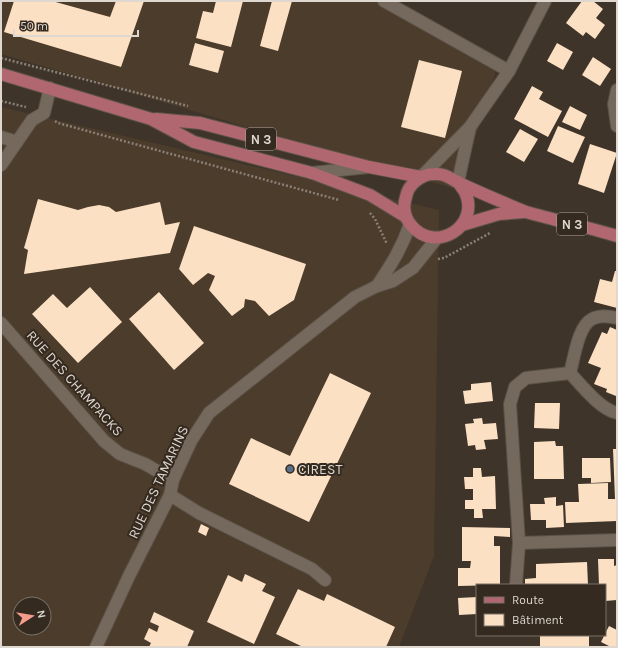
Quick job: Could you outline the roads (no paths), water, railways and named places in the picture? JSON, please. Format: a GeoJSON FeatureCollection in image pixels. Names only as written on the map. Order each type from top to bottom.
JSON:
{"type":"FeatureCollection","features":[{"type":"Feature","properties":{"kind":"main road","name":"N 3"},"geometry":{"type":"LineString","coordinates":[[1,74],[151,119],[194,142],[312,173],[370,195],[408,220]]}},
{"type":"Feature","properties":{"kind":"main road","name":"N 3"},"geometry":{"type":"LineString","coordinates":[[151,119],[200,123],[369,167],[421,177]]}},
{"type":"Feature","properties":{"kind":"main road"},"geometry":{"type":"LineString","coordinates":[[434,174],[447,176],[458,182],[465,192],[468,203],[467,214],[462,225],[455,232],[437,238],[426,237],[417,232],[408,220],[404,205],[406,194],[412,184],[421,177],[434,174]]}},
{"type":"Feature","properties":{"kind":"main road","name":"N 3"},"geometry":{"type":"LineString","coordinates":[[458,182],[527,212],[617,236]]}},
{"type":"Feature","properties":{"kind":"main road","name":"N 3"},"geometry":{"type":"LineString","coordinates":[[462,225],[499,214],[527,212]]}},
{"type":"Feature","properties":{"kind":"street"},"geometry":{"type":"LineString","coordinates":[[384,1],[509,71]]}},
{"type":"Feature","properties":{"kind":"street"},"geometry":{"type":"LineString","coordinates":[[421,177],[470,128],[509,71],[546,1]]}},
{"type":"Feature","properties":{"kind":"street"},"geometry":{"type":"LineString","coordinates":[[1,165],[32,120],[44,113],[50,88]]}},
{"type":"Feature","properties":{"kind":"street"},"geometry":{"type":"LineString","coordinates":[[617,90],[614,104],[617,126]]}},
{"type":"Feature","properties":{"kind":"street"},"geometry":{"type":"LineString","coordinates":[[458,182],[470,128]]}},
{"type":"Feature","properties":{"kind":"street"},"geometry":{"type":"LineString","coordinates":[[1,137],[17,142]]}},
{"type":"Feature","properties":{"kind":"street"},"geometry":{"type":"LineString","coordinates":[[312,173],[369,167]]}},
{"type":"Feature","properties":{"kind":"street"},"geometry":{"type":"LineString","coordinates":[[378,286],[398,255],[404,241],[408,220]]}},
{"type":"Feature","properties":{"kind":"street","name":"RUE DES TAMARINS"},"geometry":{"type":"LineString","coordinates":[[96,647],[129,576],[170,495],[173,480],[191,442],[209,413],[355,297],[378,286],[393,281],[413,268],[437,238]]}},
{"type":"Feature","properties":{"kind":"street"},"geometry":{"type":"LineString","coordinates":[[570,373],[582,329],[592,319],[606,316],[617,318]]}},
{"type":"Feature","properties":{"kind":"street","name":"RUE DES CHAMPACKS"},"geometry":{"type":"LineString","coordinates":[[1,323],[104,441],[120,454],[145,464],[173,480]]}},
{"type":"Feature","properties":{"kind":"street"},"geometry":{"type":"LineString","coordinates":[[570,373],[599,402],[617,414]]}},
{"type":"Feature","properties":{"kind":"street"},"geometry":{"type":"LineString","coordinates":[[516,584],[519,543],[510,404],[514,387],[526,378],[570,373]]}},
{"type":"Feature","properties":{"kind":"street"},"geometry":{"type":"LineString","coordinates":[[170,495],[198,513],[312,568],[325,580]]}},
{"type":"Feature","properties":{"kind":"street"},"geometry":{"type":"LineString","coordinates":[[519,543],[617,540]]}},
{"type":"Feature","properties":{"kind":"place","name":"CIREST"},"geometry":{"type":"Point","coordinates":[290,469]}}]}
